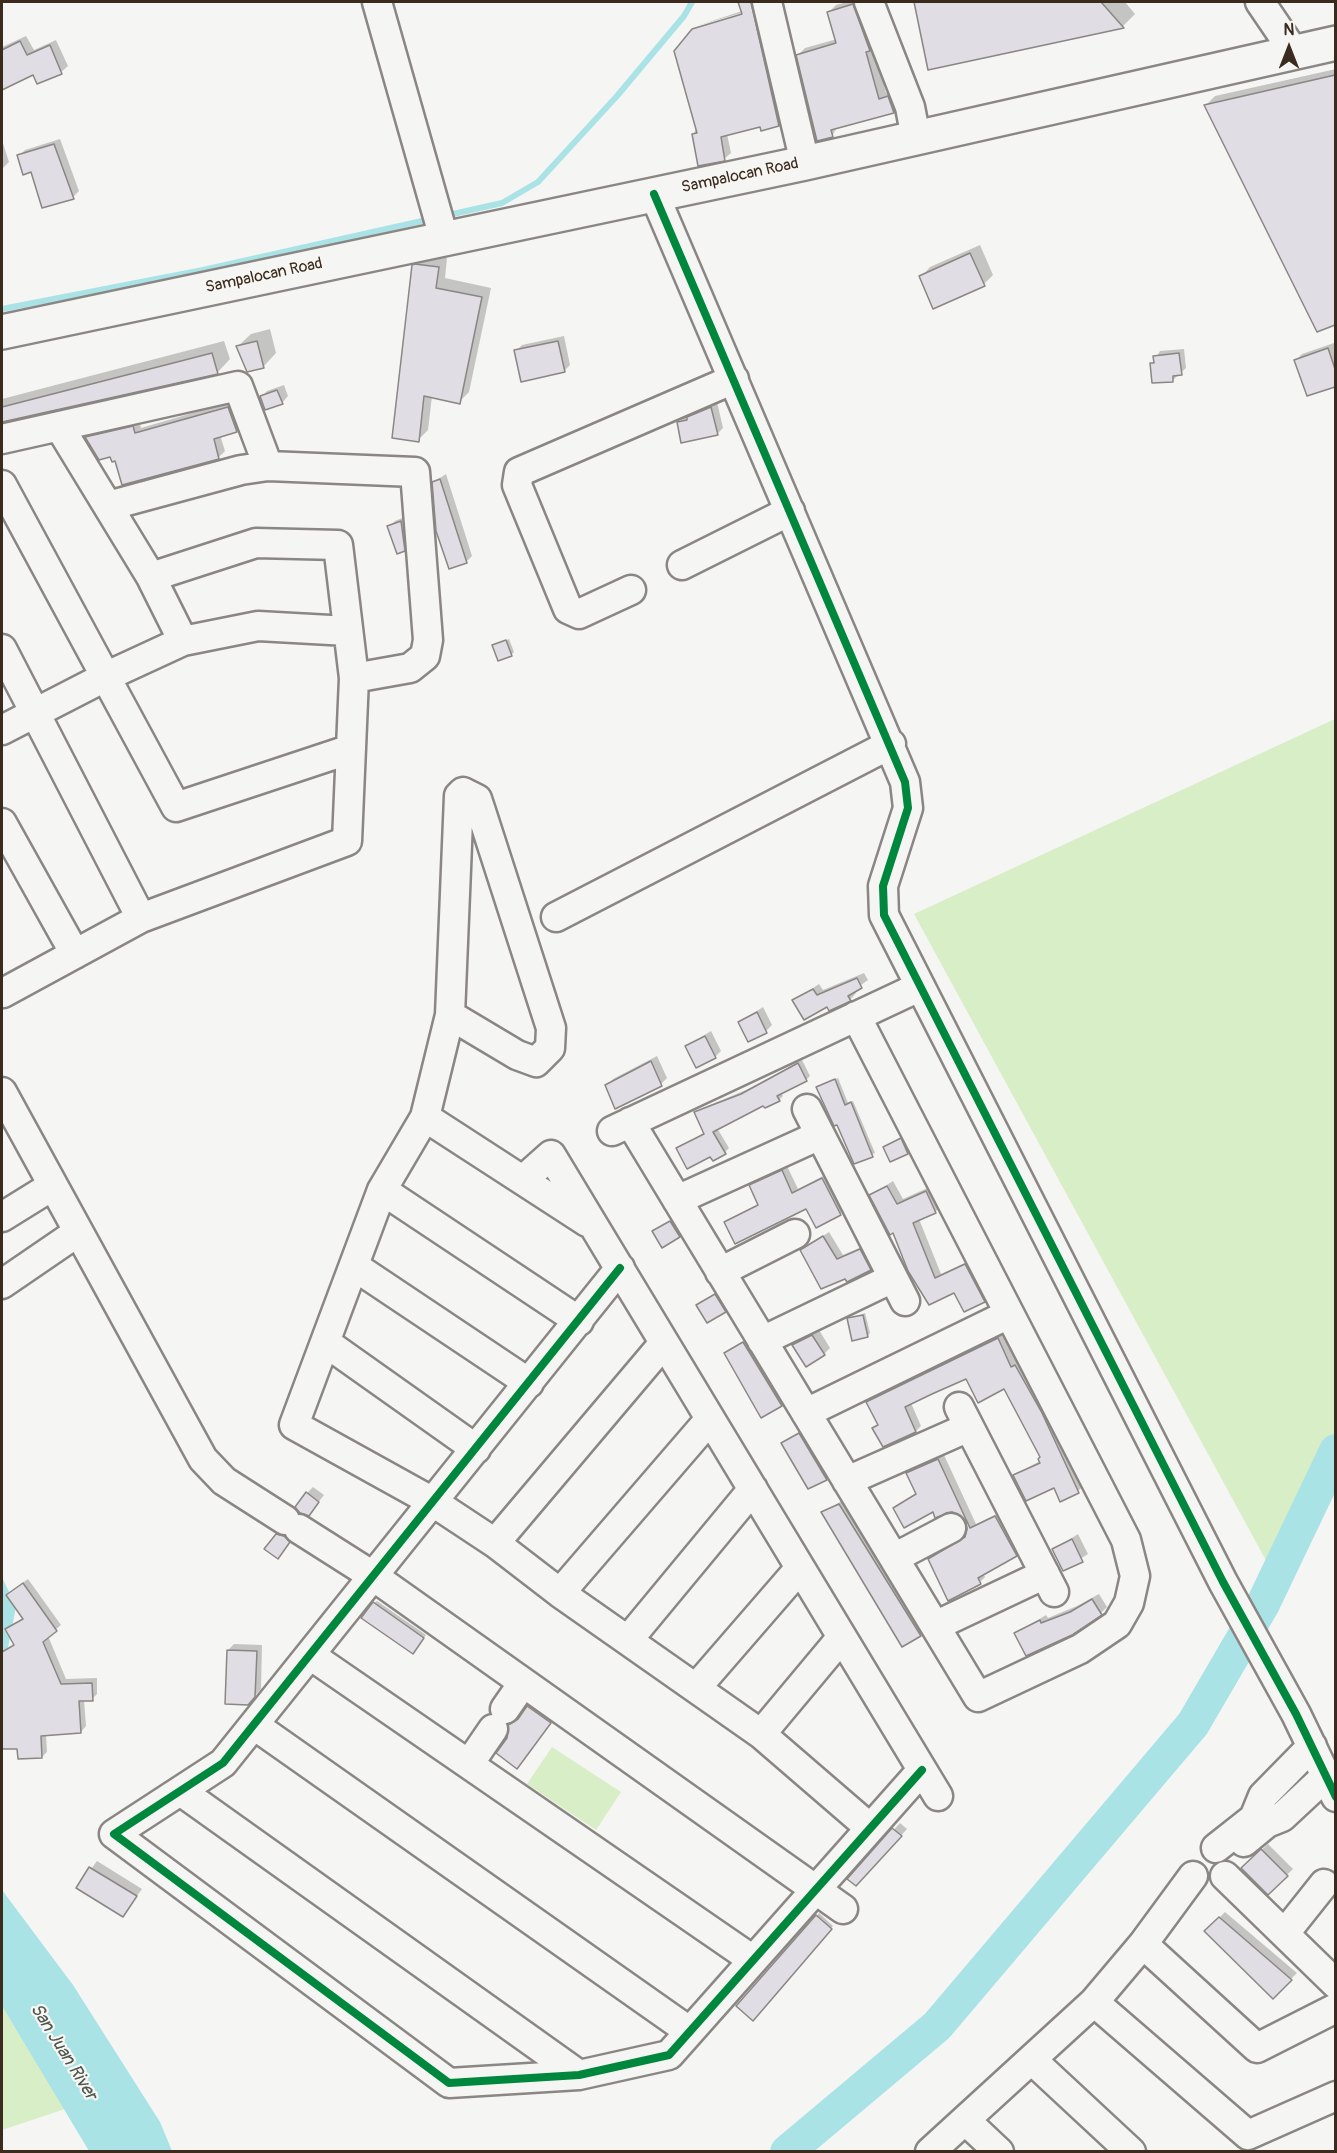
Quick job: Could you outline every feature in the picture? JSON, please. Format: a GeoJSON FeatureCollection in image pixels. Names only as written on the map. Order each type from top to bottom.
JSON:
{"type":"FeatureCollection","features":[{"type":"Feature","properties":{"kind":"main road","name":"Sampalocan Road"},"geometry":{"type":"LineString","coordinates":[[2,332],[805,163],[1294,52],[1333,51]]}},
{"type":"Feature","properties":{"kind":"street"},"geometry":{"type":"LineString","coordinates":[[377,2],[444,238]]}},
{"type":"Feature","properties":{"kind":"street"},"geometry":{"type":"LineString","coordinates":[[767,2],[805,163]]}},
{"type":"Feature","properties":{"kind":"street"},"geometry":{"type":"LineString","coordinates":[[869,2],[910,107],[916,138]]}},
{"type":"Feature","properties":{"kind":"street"},"geometry":{"type":"LineString","coordinates":[[1260,2],[1294,52]]}},
{"type":"Feature","properties":{"kind":"street"},"geometry":{"type":"LineString","coordinates":[[654,194],[891,744],[905,782],[908,808],[883,886],[884,915],[1223,1582],[1296,1714],[1331,1786],[1282,1817],[1267,1823],[1222,1860]]}},
{"type":"Feature","properties":{"kind":"street"},"geometry":{"type":"LineString","coordinates":[[631,590],[579,614],[568,609],[517,485],[519,472],[734,379]]}},
{"type":"Feature","properties":{"kind":"street"},"geometry":{"type":"LineString","coordinates":[[2,439],[238,386],[268,466]]}},
{"type":"Feature","properties":{"kind":"street"},"geometry":{"type":"LineString","coordinates":[[59,426],[151,577],[183,641]]}},
{"type":"Feature","properties":{"kind":"street"},"geometry":{"type":"LineString","coordinates":[[108,506],[241,470],[268,466],[415,471],[428,640],[425,656],[410,668],[354,678]]}},
{"type":"Feature","properties":{"kind":"street"},"geometry":{"type":"LineString","coordinates":[[2,485],[176,807],[351,749]]}},
{"type":"Feature","properties":{"kind":"street"},"geometry":{"type":"LineString","coordinates":[[682,565],[790,511]]}},
{"type":"Feature","properties":{"kind":"street"},"geometry":{"type":"LineString","coordinates":[[2,991],[3,993],[141,918],[347,841],[354,678],[338,545],[256,543],[151,577]]}},
{"type":"Feature","properties":{"kind":"street"},"geometry":{"type":"LineString","coordinates":[[2,730],[105,676],[183,641],[258,626],[348,631]]}},
{"type":"Feature","properties":{"kind":"street"},"geometry":{"type":"LineString","coordinates":[[2,649],[141,918]]}},
{"type":"Feature","properties":{"kind":"street"},"geometry":{"type":"LineString","coordinates":[[556,917],[891,744]]}},
{"type":"Feature","properties":{"kind":"street"},"geometry":{"type":"LineString","coordinates":[[450,1015],[517,1055],[536,1062],[550,1048],[551,1028],[477,799],[463,792],[459,796],[450,1015],[425,1116],[382,1190],[294,1425],[433,1502],[495,1543],[560,1593],[761,1734],[870,1828]]}},
{"type":"Feature","properties":{"kind":"street"},"geometry":{"type":"LineString","coordinates":[[2,823],[75,954]]}},
{"type":"Feature","properties":{"kind":"street"},"geometry":{"type":"LineString","coordinates":[[856,1016],[1126,1540],[1135,1576],[1129,1603],[1117,1624],[1080,1649],[978,1697],[677,1200],[621,1127],[856,1016],[919,987]]}},
{"type":"Feature","properties":{"kind":"street"},"geometry":{"type":"LineString","coordinates":[[3,1097],[203,1458],[224,1481],[373,1576],[843,1909]]}},
{"type":"Feature","properties":{"kind":"street"},"geometry":{"type":"LineString","coordinates":[[762,1341],[899,1289],[807,1109]]}},
{"type":"Feature","properties":{"kind":"street"},"geometry":{"type":"LineString","coordinates":[[425,1116],[525,1179],[551,1155],[938,1796]]}},
{"type":"Feature","properties":{"kind":"street"},"geometry":{"type":"LineString","coordinates":[[677,1200],[820,1135]]}},
{"type":"Feature","properties":{"kind":"street"},"geometry":{"type":"LineString","coordinates":[[2,1217],[52,1186]]}},
{"type":"Feature","properties":{"kind":"street"},"geometry":{"type":"LineString","coordinates":[[382,1190],[579,1321]]}},
{"type":"Feature","properties":{"kind":"street"},"geometry":{"type":"LineString","coordinates":[[2,1284],[78,1232]]}},
{"type":"Feature","properties":{"kind":"street"},"geometry":{"type":"LineString","coordinates":[[720,1272],[795,1234]]}},
{"type":"Feature","properties":{"kind":"street"},"geometry":{"type":"LineString","coordinates":[[354,1266],[529,1383]]}},
{"type":"Feature","properties":{"kind":"street"},"geometry":{"type":"LineString","coordinates":[[620,1268],[223,1763],[182,1792],[114,1834],[449,2083],[579,2074],[669,2055],[922,1770]]}},
{"type":"Feature","properties":{"kind":"street"},"geometry":{"type":"LineString","coordinates":[[806,1413],[1009,1314]]}},
{"type":"Feature","properties":{"kind":"street"},"geometry":{"type":"LineString","coordinates":[[325,1342],[476,1449]]}},
{"type":"Feature","properties":{"kind":"street"},"geometry":{"type":"LineString","coordinates":[[495,1543],[664,1343]]}},
{"type":"Feature","properties":{"kind":"street"},"geometry":{"type":"LineString","coordinates":[[847,1481],[964,1417],[1050,1583],[935,1626]]}},
{"type":"Feature","properties":{"kind":"street"},"geometry":{"type":"LineString","coordinates":[[560,1593],[710,1419]]}},
{"type":"Feature","properties":{"kind":"street"},"geometry":{"type":"LineString","coordinates":[[628,1640],[753,1489]]}},
{"type":"Feature","properties":{"kind":"street"},"geometry":{"type":"LineString","coordinates":[[894,1558],[951,1528]]}},
{"type":"Feature","properties":{"kind":"street"},"geometry":{"type":"LineString","coordinates":[[696,1688],[800,1568]]}},
{"type":"Feature","properties":{"kind":"street"},"geometry":{"type":"LineString","coordinates":[[761,1734],[842,1637]]}},
{"type":"Feature","properties":{"kind":"street"},"geometry":{"type":"LineString","coordinates":[[310,1654],[753,1960]]}},
{"type":"Feature","properties":{"kind":"street"},"geometry":{"type":"LineString","coordinates":[[469,1764],[523,1683]]}},
{"type":"Feature","properties":{"kind":"street"},"geometry":{"type":"LineString","coordinates":[[254,1725],[689,2031]]}},
{"type":"Feature","properties":{"kind":"street"},"geometry":{"type":"LineString","coordinates":[[930,2151],[1094,2002],[1143,1944],[1193,1876],[1206,1885],[1220,1882],[1222,1860],[1254,1818],[1263,1796],[1312,1746]]}},
{"type":"Feature","properties":{"kind":"street"},"geometry":{"type":"LineString","coordinates":[[182,1792],[579,2074]]}},
{"type":"Feature","properties":{"kind":"street"},"geometry":{"type":"LineString","coordinates":[[1222,1860],[1285,1933],[1335,1984]]}},
{"type":"Feature","properties":{"kind":"street"},"geometry":{"type":"LineString","coordinates":[[1285,1933],[1324,1884]]}},
{"type":"Feature","properties":{"kind":"street"},"geometry":{"type":"LineString","coordinates":[[1143,1944],[1257,2048],[1335,2008]]}},
{"type":"Feature","properties":{"kind":"street"},"geometry":{"type":"LineString","coordinates":[[1094,2002],[1248,2135],[1335,2097]]}},
{"type":"Feature","properties":{"kind":"street"},"geometry":{"type":"LineString","coordinates":[[1032,2060],[1131,2151]]}},
{"type":"Feature","properties":{"kind":"street"},"geometry":{"type":"LineString","coordinates":[[965,2120],[999,2151]]}},
{"type":"Feature","properties":{"kind":"green space"},"geometry":{"type":"Polygon","coordinates":[[[1335,719],[1335,1451],[1275,1577],[914,914],[1335,719]]]}},
{"type":"Feature","properties":{"kind":"green space"},"geometry":{"type":"Polygon","coordinates":[[[552,1747],[621,1792],[596,1830],[527,1784],[552,1747]]]}},
{"type":"Feature","properties":{"kind":"green space"},"geometry":{"type":"Polygon","coordinates":[[[2,2006],[65,2109],[2,2130],[2,2006]]]}},
{"type":"Feature","properties":{"kind":"water"},"geometry":{"type":"Polygon","coordinates":[[[2,1577],[16,1607],[2,1678],[2,1577]]]}},
{"type":"Feature","properties":{"kind":"water","name":"San Juan River"},"geometry":{"type":"Polygon","coordinates":[[[2,1890],[73,1985],[160,2122],[172,2151],[89,2151],[2,2006],[2,1890]]]}},
{"type":"Feature","properties":{"kind":"building"},"geometry":{"type":"Polygon","coordinates":[[[738,2],[751,2],[779,126],[761,131],[760,127],[721,137],[725,161],[698,166],[692,134],[697,133],[674,51],[692,29],[742,14],[738,2]]]}},
{"type":"Feature","properties":{"kind":"building"},"geometry":{"type":"Polygon","coordinates":[[[914,2],[1101,2],[1124,28],[928,70],[914,2]]]}},
{"type":"Feature","properties":{"kind":"building"},"geometry":{"type":"Polygon","coordinates":[[[853,4],[870,51],[866,52],[879,99],[888,96],[894,113],[831,130],[833,137],[817,141],[796,55],[836,43],[827,12],[853,4]]]}},
{"type":"Feature","properties":{"kind":"building"},"geometry":{"type":"Polygon","coordinates":[[[20,41],[27,55],[50,45],[62,74],[37,84],[33,75],[2,90],[2,50],[20,41]]]}},
{"type":"Feature","properties":{"kind":"building"},"geometry":{"type":"Polygon","coordinates":[[[1335,75],[1335,325],[1317,332],[1204,105],[1335,75]]]}},
{"type":"Feature","properties":{"kind":"building"},"geometry":{"type":"Polygon","coordinates":[[[54,144],[74,199],[42,208],[31,172],[23,175],[17,155],[54,144]]]}},
{"type":"Feature","properties":{"kind":"building"},"geometry":{"type":"Polygon","coordinates":[[[970,253],[985,286],[933,309],[919,276],[970,253]]]}},
{"type":"Feature","properties":{"kind":"building"},"geometry":{"type":"Polygon","coordinates":[[[412,265],[439,267],[436,288],[482,297],[460,404],[424,396],[419,442],[392,438],[412,265]]]}},
{"type":"Feature","properties":{"kind":"building"},"geometry":{"type":"Polygon","coordinates":[[[257,341],[264,368],[247,372],[236,346],[257,341]]]}},
{"type":"Feature","properties":{"kind":"building"},"geometry":{"type":"Polygon","coordinates":[[[558,341],[565,372],[521,382],[514,350],[558,341]]]}},
{"type":"Feature","properties":{"kind":"building"},"geometry":{"type":"Polygon","coordinates":[[[1328,348],[1335,369],[1335,387],[1307,396],[1294,360],[1328,348]]]}},
{"type":"Feature","properties":{"kind":"building"},"geometry":{"type":"Polygon","coordinates":[[[212,353],[218,374],[2,422],[2,407],[212,353]]]}},
{"type":"Feature","properties":{"kind":"building"},"geometry":{"type":"Polygon","coordinates":[[[1179,353],[1182,375],[1173,376],[1173,382],[1152,383],[1150,363],[1154,363],[1153,356],[1179,353]]]}},
{"type":"Feature","properties":{"kind":"building"},"geometry":{"type":"Polygon","coordinates":[[[277,390],[283,404],[265,410],[260,396],[277,390]]]}},
{"type":"Feature","properties":{"kind":"building"},"geometry":{"type":"Polygon","coordinates":[[[228,407],[237,432],[214,439],[219,459],[122,485],[115,461],[112,462],[110,457],[99,460],[85,437],[133,426],[135,433],[228,407]]]}},
{"type":"Feature","properties":{"kind":"building"},"geometry":{"type":"Polygon","coordinates":[[[711,407],[718,435],[681,443],[677,422],[687,420],[687,417],[711,407]]]}},
{"type":"Feature","properties":{"kind":"building"},"geometry":{"type":"Polygon","coordinates":[[[440,479],[467,563],[449,569],[436,531],[432,482],[440,479]]]}},
{"type":"Feature","properties":{"kind":"building"},"geometry":{"type":"Polygon","coordinates":[[[401,521],[405,551],[397,554],[387,526],[401,521]]]}},
{"type":"Feature","properties":{"kind":"building"},"geometry":{"type":"Polygon","coordinates":[[[506,640],[512,656],[498,661],[492,645],[506,640]]]}},
{"type":"Feature","properties":{"kind":"building"},"geometry":{"type":"Polygon","coordinates":[[[857,978],[862,988],[848,996],[851,1001],[829,1011],[827,1007],[804,1020],[792,1000],[813,989],[817,995],[857,978]]]}},
{"type":"Feature","properties":{"kind":"building"},"geometry":{"type":"Polygon","coordinates":[[[757,1012],[767,1033],[748,1042],[738,1022],[757,1012]]]}},
{"type":"Feature","properties":{"kind":"building"},"geometry":{"type":"Polygon","coordinates":[[[705,1036],[716,1058],[696,1068],[685,1046],[705,1036]]]}},
{"type":"Feature","properties":{"kind":"building"},"geometry":{"type":"Polygon","coordinates":[[[651,1061],[662,1086],[615,1109],[605,1085],[651,1061]]]}},
{"type":"Feature","properties":{"kind":"building"},"geometry":{"type":"Polygon","coordinates":[[[798,1063],[807,1081],[777,1096],[780,1101],[765,1108],[763,1106],[713,1132],[726,1154],[713,1161],[710,1157],[687,1169],[676,1148],[704,1134],[694,1112],[741,1094],[798,1063]]]}},
{"type":"Feature","properties":{"kind":"building"},"geometry":{"type":"Polygon","coordinates":[[[835,1079],[845,1105],[851,1102],[873,1157],[854,1164],[837,1125],[834,1126],[816,1087],[835,1079]]]}},
{"type":"Feature","properties":{"kind":"building"},"geometry":{"type":"Polygon","coordinates":[[[901,1138],[908,1154],[890,1162],[883,1147],[901,1138]]]}},
{"type":"Feature","properties":{"kind":"building"},"geometry":{"type":"Polygon","coordinates":[[[782,1170],[792,1193],[822,1178],[841,1215],[816,1228],[806,1209],[735,1244],[724,1222],[758,1205],[749,1185],[782,1170]]]}},
{"type":"Feature","properties":{"kind":"building"},"geometry":{"type":"Polygon","coordinates":[[[887,1186],[897,1204],[926,1191],[936,1213],[913,1223],[935,1278],[965,1264],[985,1302],[964,1312],[954,1293],[929,1305],[908,1271],[893,1233],[890,1235],[869,1195],[887,1186]]]}},
{"type":"Feature","properties":{"kind":"building"},"geometry":{"type":"Polygon","coordinates":[[[670,1221],[680,1237],[662,1248],[652,1231],[670,1221]]]}},
{"type":"Feature","properties":{"kind":"building"},"geometry":{"type":"Polygon","coordinates":[[[823,1236],[837,1259],[860,1249],[871,1270],[847,1282],[845,1279],[821,1289],[800,1250],[823,1236]]]}},
{"type":"Feature","properties":{"kind":"building"},"geometry":{"type":"Polygon","coordinates":[[[715,1294],[726,1312],[707,1323],[696,1305],[715,1294]]]}},
{"type":"Feature","properties":{"kind":"building"},"geometry":{"type":"Polygon","coordinates":[[[863,1315],[868,1337],[852,1341],[847,1318],[863,1315]]]}},
{"type":"Feature","properties":{"kind":"building"},"geometry":{"type":"Polygon","coordinates":[[[812,1335],[825,1355],[806,1367],[792,1345],[812,1335]]]}},
{"type":"Feature","properties":{"kind":"building"},"geometry":{"type":"Polygon","coordinates":[[[998,1338],[1011,1367],[1015,1365],[1042,1413],[1079,1493],[1060,1502],[1054,1488],[1026,1501],[1013,1475],[1040,1463],[1038,1459],[1040,1457],[1004,1389],[978,1403],[966,1379],[932,1394],[905,1407],[916,1432],[883,1447],[872,1428],[878,1425],[866,1402],[998,1338]]]}},
{"type":"Feature","properties":{"kind":"building"},"geometry":{"type":"Polygon","coordinates":[[[743,1342],[782,1406],[761,1418],[724,1353],[743,1342]]]}},
{"type":"Feature","properties":{"kind":"building"},"geometry":{"type":"Polygon","coordinates":[[[799,1433],[827,1480],[808,1489],[781,1443],[799,1433]]]}},
{"type":"Feature","properties":{"kind":"building"},"geometry":{"type":"Polygon","coordinates":[[[938,1459],[970,1528],[995,1516],[1017,1556],[978,1578],[981,1584],[948,1601],[928,1559],[965,1537],[967,1529],[965,1520],[952,1512],[935,1518],[933,1512],[904,1528],[893,1508],[916,1494],[906,1473],[938,1459]]]}},
{"type":"Feature","properties":{"kind":"building"},"geometry":{"type":"Polygon","coordinates":[[[306,1492],[319,1502],[309,1516],[300,1513],[295,1507],[306,1492]]]}},
{"type":"Feature","properties":{"kind":"building"},"geometry":{"type":"Polygon","coordinates":[[[839,1504],[921,1636],[902,1647],[821,1512],[839,1504]]]}},
{"type":"Feature","properties":{"kind":"building"},"geometry":{"type":"Polygon","coordinates":[[[276,1534],[284,1536],[290,1542],[278,1559],[264,1549],[276,1534]]]}},
{"type":"Feature","properties":{"kind":"building"},"geometry":{"type":"Polygon","coordinates":[[[1072,1539],[1083,1562],[1063,1571],[1052,1549],[1072,1539]]]}},
{"type":"Feature","properties":{"kind":"building"},"geometry":{"type":"Polygon","coordinates":[[[23,1583],[57,1631],[43,1642],[61,1684],[92,1683],[93,1701],[79,1701],[81,1733],[41,1736],[42,1758],[18,1759],[17,1749],[2,1749],[2,1652],[14,1645],[5,1629],[23,1619],[6,1595],[23,1583]]]}},
{"type":"Feature","properties":{"kind":"building"},"geometry":{"type":"Polygon","coordinates":[[[1092,1599],[1102,1615],[1072,1635],[1026,1656],[1014,1633],[1040,1620],[1041,1623],[1070,1612],[1092,1599]]]}},
{"type":"Feature","properties":{"kind":"building"},"geometry":{"type":"Polygon","coordinates":[[[373,1602],[424,1638],[413,1654],[361,1618],[373,1602]]]}},
{"type":"Feature","properties":{"kind":"building"},"geometry":{"type":"Polygon","coordinates":[[[227,1650],[257,1651],[255,1697],[248,1705],[225,1704],[227,1650]]]}},
{"type":"Feature","properties":{"kind":"building"},"geometry":{"type":"Polygon","coordinates":[[[527,1706],[551,1723],[517,1769],[496,1753],[507,1738],[508,1725],[518,1719],[527,1706]]]}},
{"type":"Feature","properties":{"kind":"building"},"geometry":{"type":"Polygon","coordinates":[[[892,1828],[902,1836],[856,1886],[847,1879],[892,1828]]]}},
{"type":"Feature","properties":{"kind":"building"},"geometry":{"type":"Polygon","coordinates":[[[1261,1849],[1288,1876],[1268,1895],[1241,1868],[1261,1849]]]}},
{"type":"Feature","properties":{"kind":"building"},"geometry":{"type":"Polygon","coordinates":[[[89,1867],[137,1896],[123,1917],[76,1888],[89,1867]]]}},
{"type":"Feature","properties":{"kind":"building"},"geometry":{"type":"Polygon","coordinates":[[[816,1915],[832,1929],[753,2021],[736,2006],[816,1915]]]}},
{"type":"Feature","properties":{"kind":"building"},"geometry":{"type":"Polygon","coordinates":[[[1219,1917],[1292,1980],[1273,1999],[1204,1931],[1219,1917]]]}},
{"type":"Feature","properties":{"kind":"waterway"},"geometry":{"type":"LineString","coordinates":[[444,216],[502,203],[538,182],[617,96],[684,16],[692,2]]}},
{"type":"Feature","properties":{"kind":"waterway"},"geometry":{"type":"LineString","coordinates":[[2,309],[203,270],[431,219]]}},
{"type":"Feature","properties":{"kind":"waterway"},"geometry":{"type":"LineString","coordinates":[[787,2152],[937,2026],[1193,1724],[1263,1604],[1336,1451]]}},
{"type":"Feature","properties":{"kind":"cycle path"},"geometry":{"type":"LineString","coordinates":[[654,194],[905,782],[908,808],[883,886],[884,915],[1223,1582],[1296,1714],[1336,1797]]}},
{"type":"Feature","properties":{"kind":"cycle path"},"geometry":{"type":"LineString","coordinates":[[620,1268],[223,1763],[114,1834],[449,2083],[579,2075],[669,2055],[922,1770]]}}]}
